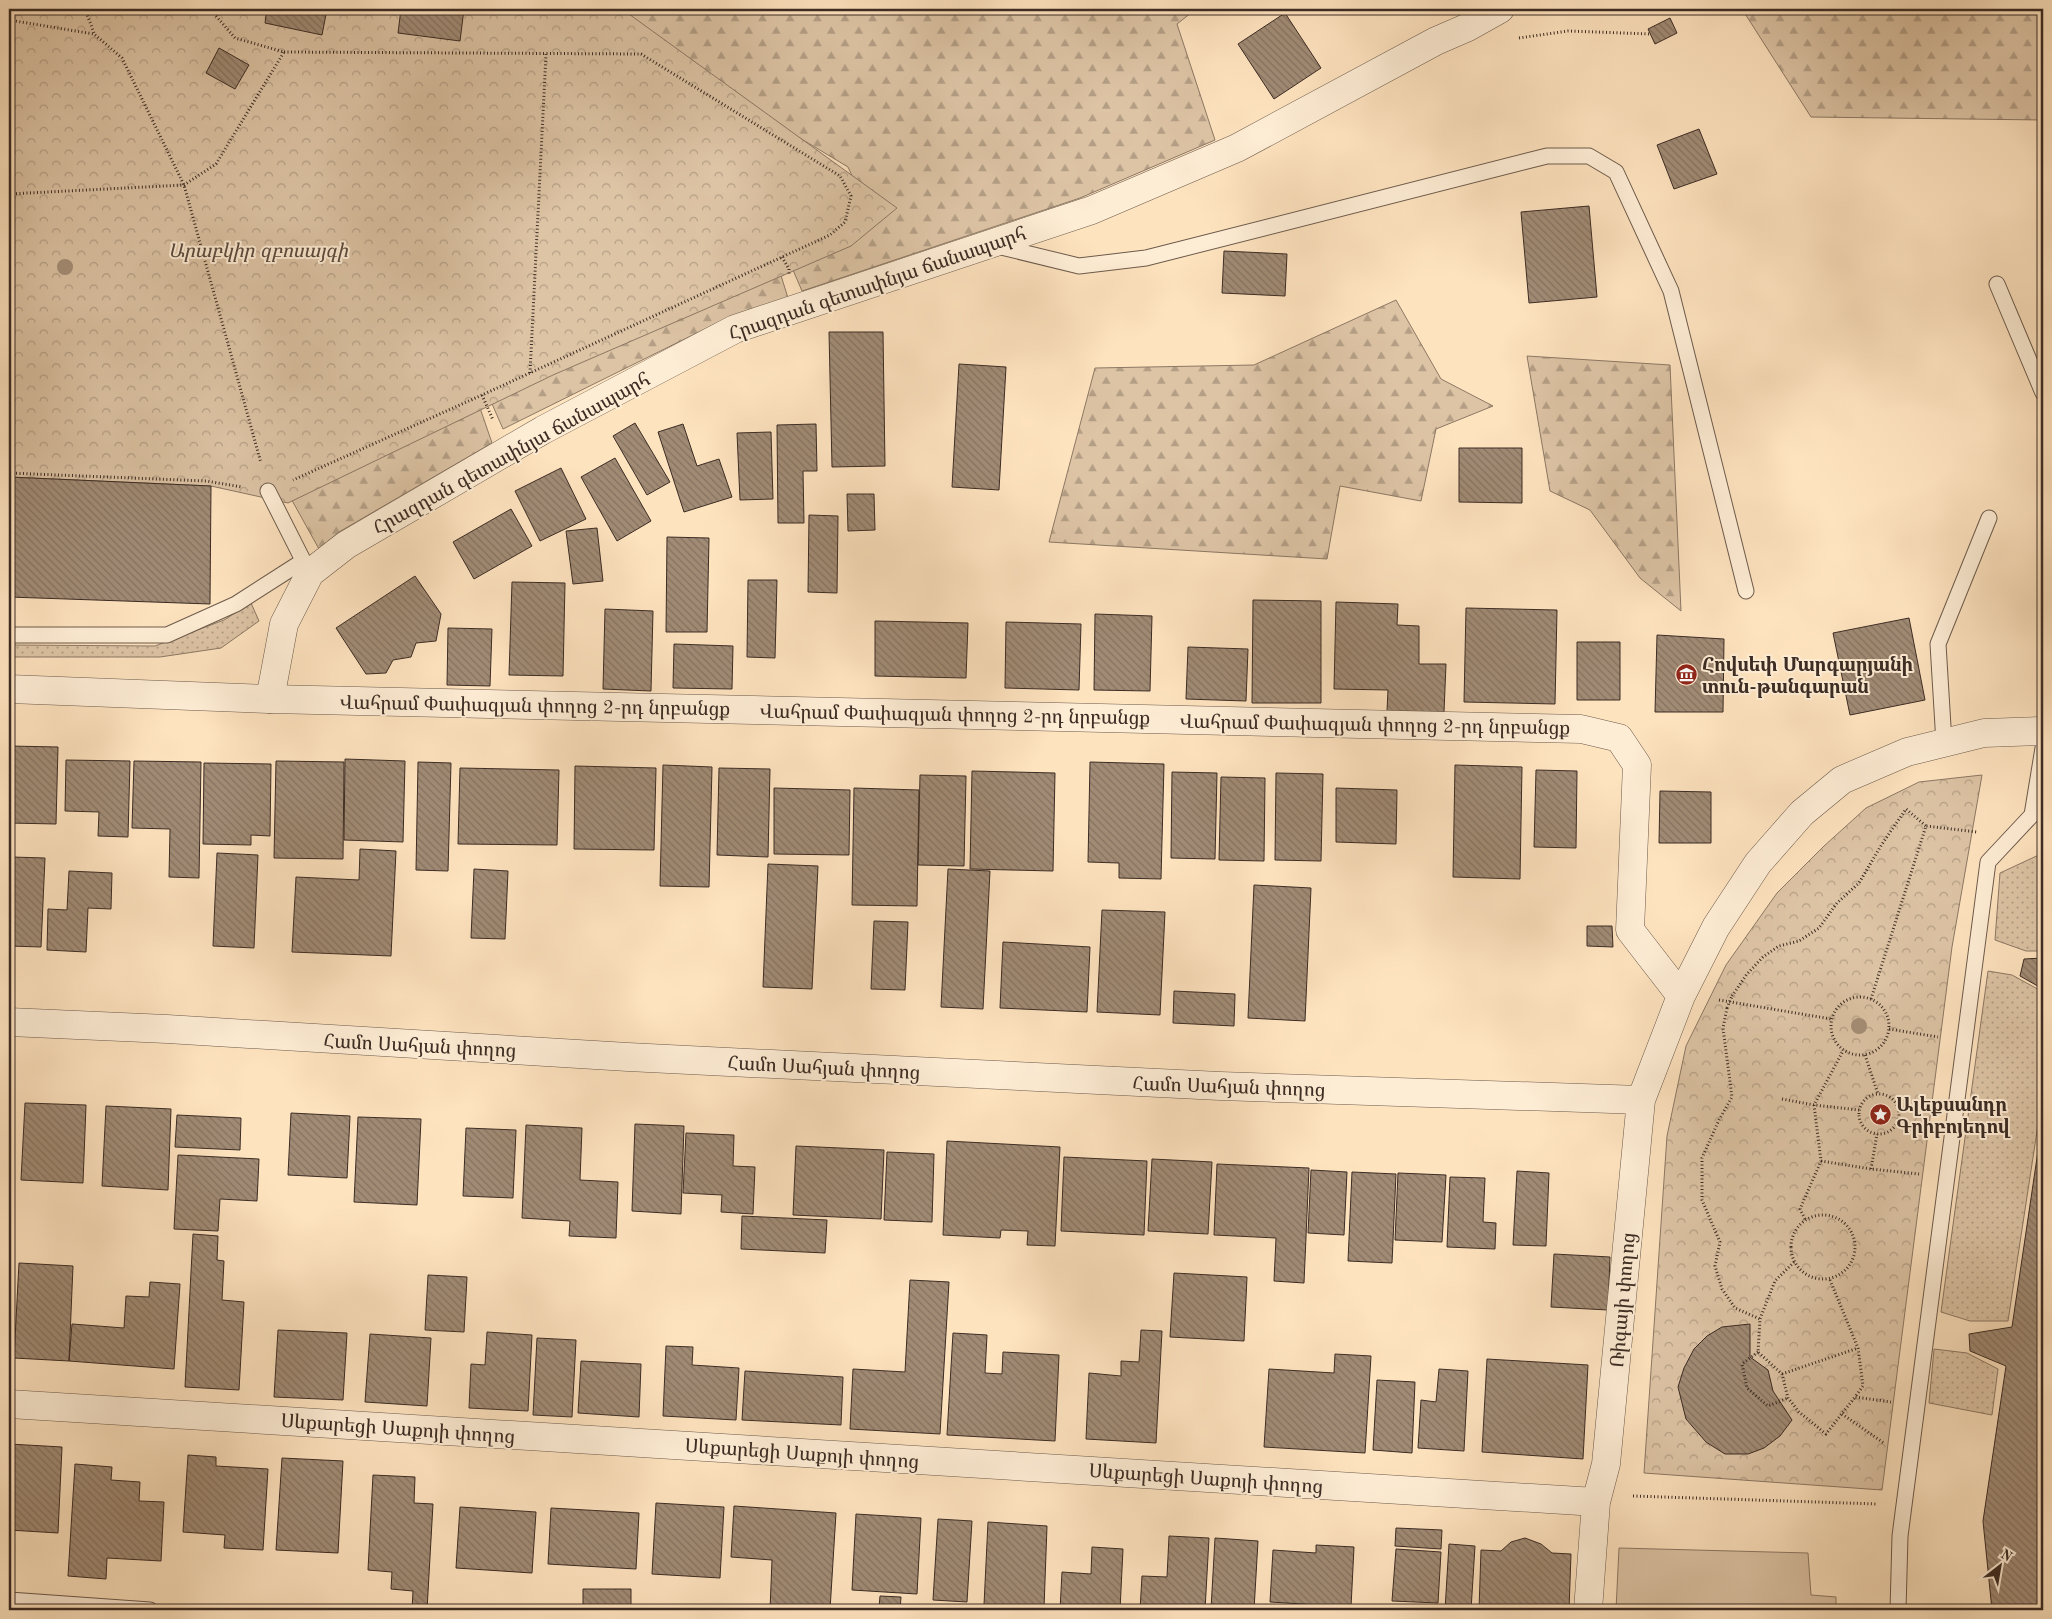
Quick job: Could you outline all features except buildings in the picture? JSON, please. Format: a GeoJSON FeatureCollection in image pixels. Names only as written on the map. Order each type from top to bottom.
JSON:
{"type":"FeatureCollection","features":[{"type":"Feature","properties":{"kind":"street","name":"Հրազդան գետափնյա ճանապարհ"},"geometry":{"type":"LineString","coordinates":[[270,699],[284,624],[306,567],[543,430],[735,330],[1092,210],[1236,148],[1436,41],[1466,28],[1500,9]]}},
{"type":"Feature","properties":{"kind":"street","name":"Վահրամ Փափազյան փողոց 2-րդ նրբանցք"},"geometry":{"type":"LineString","coordinates":[[9,689],[270,699],[1582,728],[1619,738],[1637,765],[1630,930],[1681,996]]}},
{"type":"Feature","properties":{"kind":"street","name":"Ռիգայի փողոց"},"geometry":{"type":"LineString","coordinates":[[1588,1610],[1597,1499],[1606,1464],[1641,1100],[1681,996],[1716,927],[1758,863],[1802,813],[1842,780],[1906,752],[1984,733],[2043,732]]}},
{"type":"Feature","properties":{"kind":"street","name":"Համո Սահյան փողոց"},"geometry":{"type":"LineString","coordinates":[[9,1022],[167,1029],[628,1057],[1220,1086],[1641,1100]]}},
{"type":"Feature","properties":{"kind":"street","name":"Սևքարեցի Սաքոյի փողոց"},"geometry":{"type":"LineString","coordinates":[[9,1404],[1597,1499]]}},
{"type":"Feature","properties":{"kind":"lane"},"geometry":{"type":"LineString","coordinates":[[990,244],[1079,266],[1146,258],[1547,156],[1589,156],[1616,172],[1671,291],[1746,591]]}},
{"type":"Feature","properties":{"kind":"lane"},"geometry":{"type":"LineString","coordinates":[[1997,284],[2043,393]]}},
{"type":"Feature","properties":{"kind":"lane"},"geometry":{"type":"LineString","coordinates":[[9,635],[167,635],[236,604],[306,567],[268,491]]}},
{"type":"Feature","properties":{"kind":"lane"},"geometry":{"type":"LineString","coordinates":[[1944,743],[1938,644],[1989,518]]}},
{"type":"Feature","properties":{"kind":"lane"},"geometry":{"type":"LineString","coordinates":[[1898,1610],[1900,1536],[1988,862],[2032,815],[2043,748]]}},
{"type":"Feature","properties":{"kind":"lane"},"geometry":{"type":"LineString","coordinates":[[9,1600],[150,1610]]}},
{"type":"Feature","properties":{"kind":"path"},"geometry":{"type":"LineString","coordinates":[[85,9],[94,34],[122,58],[184,185],[268,491]]}},
{"type":"Feature","properties":{"kind":"path"},"geometry":{"type":"LineString","coordinates":[[9,473],[206,481],[268,491],[830,235],[845,222],[850,196],[840,176],[641,54],[284,52],[235,38],[210,9]]}},
{"type":"Feature","properties":{"kind":"path"},"geometry":{"type":"LineString","coordinates":[[9,20],[94,34]]}},
{"type":"Feature","properties":{"kind":"path"},"geometry":{"type":"LineString","coordinates":[[1466,28],[1494,36],[1524,38],[1568,31],[1651,34]]}},
{"type":"Feature","properties":{"kind":"path"},"geometry":{"type":"LineString","coordinates":[[9,194],[184,185],[216,164],[284,52]]}},
{"type":"Feature","properties":{"kind":"path"},"geometry":{"type":"LineString","coordinates":[[530,373],[546,54]]}},
{"type":"Feature","properties":{"kind":"path"},"geometry":{"type":"LineString","coordinates":[[1760,1319],[1735,1308],[1722,1290],[1715,1266],[1720,1242],[1702,1200],[1702,1158],[1719,1120],[1732,1097],[1723,1028],[1727,1008],[1732,996],[1747,974],[1763,956],[1779,946],[1799,941],[1819,928],[1837,903],[1860,883],[1882,844],[1906,809],[1926,826],[2012,836]]}},
{"type":"Feature","properties":{"kind":"path"},"geometry":{"type":"LineString","coordinates":[[1872,999],[1926,826]]}},
{"type":"Feature","properties":{"kind":"path"},"geometry":{"type":"LineString","coordinates":[[1861,997],[1872,999],[1885,1012],[1889,1029],[1882,1046],[1865,1055],[1856,1056],[1843,1050],[1833,1039],[1830,1029],[1831,1019],[1835,1010],[1842,1002],[1851,998],[1861,997]]}},
{"type":"Feature","properties":{"kind":"path"},"geometry":{"type":"LineString","coordinates":[[1719,1000],[1831,1019]]}},
{"type":"Feature","properties":{"kind":"path"},"geometry":{"type":"LineString","coordinates":[[1889,1029],[1965,1042]]}},
{"type":"Feature","properties":{"kind":"path"},"geometry":{"type":"LineString","coordinates":[[1805,1219],[1800,1208],[1821,1161],[1814,1105],[1843,1050]]}},
{"type":"Feature","properties":{"kind":"path"},"geometry":{"type":"LineString","coordinates":[[1865,1055],[1878,1094]]}},
{"type":"Feature","properties":{"kind":"path"},"geometry":{"type":"LineString","coordinates":[[1878,1094],[1884,1095],[1895,1102],[1900,1114],[1895,1127],[1884,1134],[1877,1134],[1865,1128],[1859,1110],[1866,1099],[1878,1094]]}},
{"type":"Feature","properties":{"kind":"path"},"geometry":{"type":"LineString","coordinates":[[1782,1099],[1859,1110]]}},
{"type":"Feature","properties":{"kind":"path"},"geometry":{"type":"LineString","coordinates":[[1871,1169],[1877,1134]]}},
{"type":"Feature","properties":{"kind":"path"},"geometry":{"type":"LineString","coordinates":[[1821,1161],[1871,1169],[1947,1176]]}},
{"type":"Feature","properties":{"kind":"path"},"geometry":{"type":"LineString","coordinates":[[1827,1214],[1838,1218],[1847,1225],[1853,1235],[1856,1246],[1854,1257],[1849,1267],[1830,1280],[1810,1277],[1801,1272],[1794,1262],[1790,1244],[1798,1226],[1805,1219],[1827,1214]]}},
{"type":"Feature","properties":{"kind":"path"},"geometry":{"type":"LineString","coordinates":[[1788,1398],[1768,1406],[1747,1388],[1742,1364],[1758,1352],[1760,1319],[1775,1281],[1794,1262]]}},
{"type":"Feature","properties":{"kind":"path"},"geometry":{"type":"LineString","coordinates":[[1758,1352],[1782,1374],[1788,1398],[1799,1412],[1826,1434],[1863,1386],[1858,1348],[1830,1280]]}},
{"type":"Feature","properties":{"kind":"path"},"geometry":{"type":"LineString","coordinates":[[1782,1374],[1858,1348]]}},
{"type":"Feature","properties":{"kind":"path"},"geometry":{"type":"LineString","coordinates":[[1855,1398],[1917,1406]]}},
{"type":"Feature","properties":{"kind":"path"},"geometry":{"type":"LineString","coordinates":[[1842,1414],[1910,1462]]}},
{"type":"Feature","properties":{"kind":"path"},"geometry":{"type":"LineString","coordinates":[[1597,1499],[1852,1503]]}},
{"type":"Feature","properties":{"kind":"green space","name":"Արաբկիր զբոսայգի"},"geometry":{"type":"Polygon","coordinates":[[[9,9],[622,9],[897,208],[851,246],[553,375],[288,503],[211,486],[9,477],[9,9]]]}},
{"type":"Feature","properties":{"kind":"green space"},"geometry":{"type":"Polygon","coordinates":[[[488,9],[1196,9],[1177,24],[1215,140],[1080,198],[802,291],[790,263],[864,202],[848,167],[642,43],[488,9]]]}},
{"type":"Feature","properties":{"kind":"green space"},"geometry":{"type":"Polygon","coordinates":[[[1742,9],[2043,9],[2043,120],[1811,117],[1742,9]]]}},
{"type":"Feature","properties":{"kind":"green space"},"geometry":{"type":"Polygon","coordinates":[[[779,269],[788,298],[729,317],[503,429],[489,397],[779,269]]]}},
{"type":"Feature","properties":{"kind":"green space"},"geometry":{"type":"Polygon","coordinates":[[[1396,300],[1441,379],[1493,406],[1436,429],[1421,501],[1340,486],[1327,559],[1049,542],[1095,368],[1254,365],[1396,300]]]}},
{"type":"Feature","properties":{"kind":"green space"},"geometry":{"type":"Polygon","coordinates":[[[1527,356],[1670,365],[1681,611],[1640,578],[1590,510],[1550,491],[1527,356]]]}},
{"type":"Feature","properties":{"kind":"green space"},"geometry":{"type":"Polygon","coordinates":[[[479,405],[492,443],[339,532],[319,549],[289,495],[479,405]]]}},
{"type":"Feature","properties":{"kind":"green space"},"geometry":{"type":"Polygon","coordinates":[[[251,603],[259,621],[221,648],[160,657],[9,657],[9,645],[155,646],[224,620],[251,603]]]}},
{"type":"Feature","properties":{"kind":"green space"},"geometry":{"type":"Polygon","coordinates":[[[1982,775],[1952,947],[1882,1490],[1644,1473],[1667,1136],[1686,1046],[1726,965],[1777,893],[1823,847],[1866,808],[1919,782],[1982,775]]]}},
{"type":"Feature","properties":{"kind":"green space"},"geometry":{"type":"Polygon","coordinates":[[[2043,853],[2043,951],[2026,951],[1995,940],[2000,873],[2043,853]]]}},
{"type":"Feature","properties":{"kind":"green space"},"geometry":{"type":"Polygon","coordinates":[[[1988,971],[2012,975],[2043,992],[2043,1092],[2008,1321],[1970,1321],[1941,1312],[1988,971]]]}},
{"type":"Feature","properties":{"kind":"green space"},"geometry":{"type":"Polygon","coordinates":[[[1934,1349],[1967,1353],[1998,1369],[1992,1415],[1929,1403],[1934,1349]]]}},
{"type":"Feature","properties":{"kind":"green space"},"geometry":{"type":"Polygon","coordinates":[[[1619,1548],[1808,1553],[1811,1595],[1836,1597],[1836,1610],[1616,1610],[1619,1548]]]}},
{"type":"Feature","properties":{"kind":"place","name":"Հովսեփ Մարգարյանի տուն-թանգարան"},"geometry":{"type":"Point","coordinates":[1686,675]}},
{"type":"Feature","properties":{"kind":"place","name":"Ալեքսանդր Գրիբոյեդով"},"geometry":{"type":"Point","coordinates":[1880,1115]}}]}
